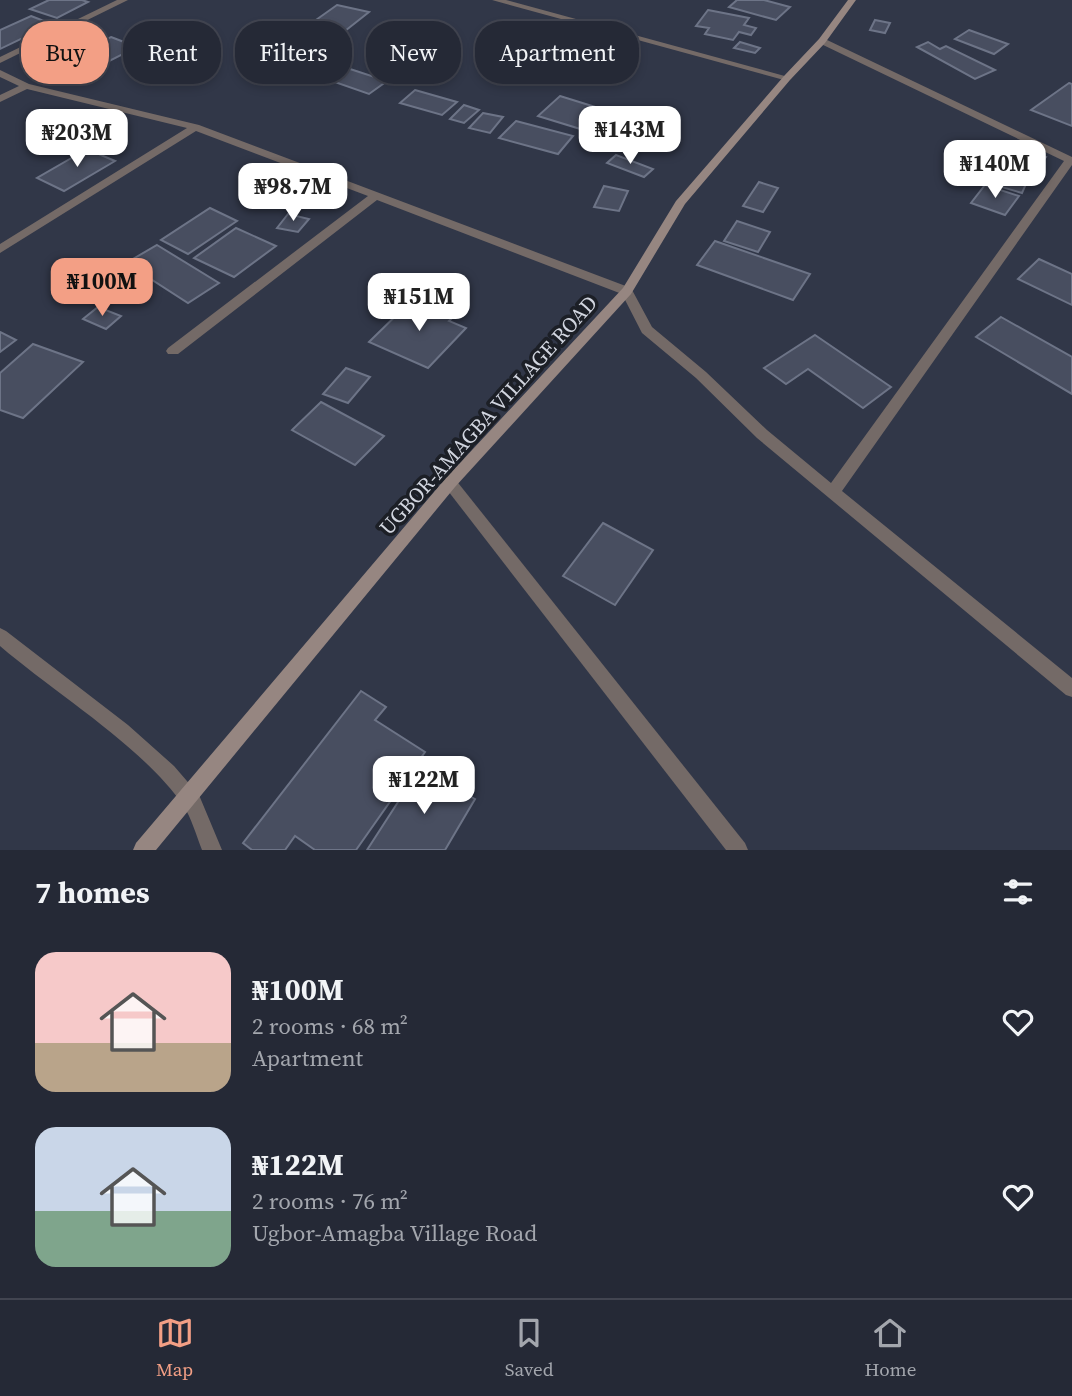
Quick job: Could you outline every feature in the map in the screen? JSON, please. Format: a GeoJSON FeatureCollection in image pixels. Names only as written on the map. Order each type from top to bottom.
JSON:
{"type":"FeatureCollection","features":[{"type":"Feature","properties":{"kind":"street"},"geometry":{"type":"LineString","coordinates":[[0,60],[124,0]]}},
{"type":"Feature","properties":{"kind":"street"},"geometry":{"type":"LineString","coordinates":[[496,0],[787,78]]}},
{"type":"Feature","properties":{"kind":"street","name":"UGBOR-AMAGBA VILLAGE ROAD"},"geometry":{"type":"LineString","coordinates":[[143,850],[450,483],[627,291],[680,203],[822,41],[852,0]]}},
{"type":"Feature","properties":{"kind":"street"},"geometry":{"type":"LineString","coordinates":[[822,41],[1071,161],[833,492]]}},
{"type":"Feature","properties":{"kind":"street"},"geometry":{"type":"LineString","coordinates":[[0,72],[26,86],[195,127],[627,291],[647,330],[701,375],[762,434],[1072,689]]}},
{"type":"Feature","properties":{"kind":"street"},"geometry":{"type":"LineString","coordinates":[[0,99],[26,86]]}},
{"type":"Feature","properties":{"kind":"street"},"geometry":{"type":"LineString","coordinates":[[0,249],[195,127]]}},
{"type":"Feature","properties":{"kind":"street"},"geometry":{"type":"LineString","coordinates":[[173,351],[375,196]]}},
{"type":"Feature","properties":{"kind":"street"},"geometry":{"type":"LineString","coordinates":[[450,483],[738,850]]}},
{"type":"Feature","properties":{"kind":"street"},"geometry":{"type":"LineString","coordinates":[[0,636],[39,669],[113,722],[189,798],[212,850]]}},
{"type":"Feature","properties":{"kind":"building"},"geometry":{"type":"Polygon","coordinates":[[[49,0],[88,2],[57,18],[30,9],[49,0]]]}},
{"type":"Feature","properties":{"kind":"building"},"geometry":{"type":"Polygon","coordinates":[[[737,0],[764,0],[790,7],[776,20],[729,7],[737,0]]]}},
{"type":"Feature","properties":{"kind":"building"},"geometry":{"type":"Polygon","coordinates":[[[337,5],[369,12],[352,25],[352,21],[314,21],[337,5]]]}},
{"type":"Feature","properties":{"kind":"building"},"geometry":{"type":"Polygon","coordinates":[[[708,10],[749,18],[744,25],[756,28],[751,35],[739,32],[733,40],[705,34],[709,28],[696,26],[708,10]]]}},
{"type":"Feature","properties":{"kind":"building"},"geometry":{"type":"Polygon","coordinates":[[[31,16],[44,21],[21,21],[21,39],[0,49],[0,30],[31,16]]]}},
{"type":"Feature","properties":{"kind":"building"},"geometry":{"type":"Polygon","coordinates":[[[875,20],[890,23],[885,33],[870,30],[875,20]]]}},
{"type":"Feature","properties":{"kind":"building"},"geometry":{"type":"Polygon","coordinates":[[[969,30],[1008,44],[994,54],[955,39],[969,30]]]}},
{"type":"Feature","properties":{"kind":"building"},"geometry":{"type":"Polygon","coordinates":[[[109,38],[123,42],[123,54],[109,61],[109,38]]]}},
{"type":"Feature","properties":{"kind":"building"},"geometry":{"type":"Polygon","coordinates":[[[740,42],[760,48],[755,53],[734,48],[740,42]]]}},
{"type":"Feature","properties":{"kind":"building"},"geometry":{"type":"Polygon","coordinates":[[[928,42],[940,49],[946,46],[995,70],[975,79],[917,47],[928,42]]]}},
{"type":"Feature","properties":{"kind":"building"},"geometry":{"type":"Polygon","coordinates":[[[352,70],[366,74],[366,84],[383,84],[369,94],[340,84],[352,84],[352,70]]]}},
{"type":"Feature","properties":{"kind":"building"},"geometry":{"type":"Polygon","coordinates":[[[1069,83],[1072,84],[1072,126],[1031,110],[1069,83]]]}},
{"type":"Feature","properties":{"kind":"building"},"geometry":{"type":"Polygon","coordinates":[[[415,90],[457,102],[442,115],[400,103],[415,90]]]}},
{"type":"Feature","properties":{"kind":"building"},"geometry":{"type":"Polygon","coordinates":[[[560,96],[621,115],[600,135],[538,116],[560,96]]]}},
{"type":"Feature","properties":{"kind":"building"},"geometry":{"type":"Polygon","coordinates":[[[464,105],[479,110],[464,123],[450,119],[464,105]]]}},
{"type":"Feature","properties":{"kind":"building"},"geometry":{"type":"Polygon","coordinates":[[[483,113],[503,117],[490,133],[469,128],[483,113]]]}},
{"type":"Feature","properties":{"kind":"building"},"geometry":{"type":"Polygon","coordinates":[[[516,121],[573,136],[558,154],[499,138],[516,121]]]}},
{"type":"Feature","properties":{"kind":"building"},"geometry":{"type":"Polygon","coordinates":[[[94,145],[108,151],[101,155],[115,161],[64,191],[37,178],[94,145]]]}},
{"type":"Feature","properties":{"kind":"building"},"geometry":{"type":"Polygon","coordinates":[[[1022,149],[1046,157],[1038,168],[1014,160],[1022,149]]]}},
{"type":"Feature","properties":{"kind":"building"},"geometry":{"type":"Polygon","coordinates":[[[616,155],[653,169],[644,177],[607,163],[616,155]]]}},
{"type":"Feature","properties":{"kind":"building"},"geometry":{"type":"Polygon","coordinates":[[[993,174],[1026,184],[1022,193],[988,183],[993,174]]]}},
{"type":"Feature","properties":{"kind":"building"},"geometry":{"type":"Polygon","coordinates":[[[759,182],[778,188],[763,212],[743,206],[759,182]]]}},
{"type":"Feature","properties":{"kind":"building"},"geometry":{"type":"Polygon","coordinates":[[[985,185],[1019,196],[1005,215],[971,203],[985,185]]]}},
{"type":"Feature","properties":{"kind":"building"},"geometry":{"type":"Polygon","coordinates":[[[604,186],[628,191],[619,211],[594,207],[604,186]]]}},
{"type":"Feature","properties":{"kind":"building"},"geometry":{"type":"Polygon","coordinates":[[[210,208],[237,221],[188,254],[161,240],[210,208]]]}},
{"type":"Feature","properties":{"kind":"building"},"geometry":{"type":"Polygon","coordinates":[[[288,214],[309,219],[298,232],[277,228],[288,214]]]}},
{"type":"Feature","properties":{"kind":"building"},"geometry":{"type":"Polygon","coordinates":[[[737,221],[770,232],[758,252],[724,241],[737,221]]]}},
{"type":"Feature","properties":{"kind":"building"},"geometry":{"type":"Polygon","coordinates":[[[236,228],[276,246],[234,277],[194,258],[236,228]]]}},
{"type":"Feature","properties":{"kind":"building"},"geometry":{"type":"Polygon","coordinates":[[[715,241],[810,274],[793,300],[697,265],[715,241]]]}},
{"type":"Feature","properties":{"kind":"building"},"geometry":{"type":"Polygon","coordinates":[[[157,245],[219,283],[188,303],[126,263],[157,245]]]}},
{"type":"Feature","properties":{"kind":"building"},"geometry":{"type":"Polygon","coordinates":[[[1039,259],[1072,274],[1072,305],[1018,279],[1039,259]]]}},
{"type":"Feature","properties":{"kind":"building"},"geometry":{"type":"Polygon","coordinates":[[[414,298],[455,315],[449,321],[466,328],[428,368],[369,342],[414,298]]]}},
{"type":"Feature","properties":{"kind":"building"},"geometry":{"type":"Polygon","coordinates":[[[98,307],[121,316],[106,329],[83,319],[98,307]]]}},
{"type":"Feature","properties":{"kind":"building"},"geometry":{"type":"Polygon","coordinates":[[[1001,317],[1072,357],[1072,394],[976,337],[1001,317]]]}},
{"type":"Feature","properties":{"kind":"building"},"geometry":{"type":"Polygon","coordinates":[[[0,332],[16,340],[0,352],[0,332]]]}},
{"type":"Feature","properties":{"kind":"building"},"geometry":{"type":"Polygon","coordinates":[[[815,335],[891,387],[863,408],[808,369],[786,384],[764,368],[815,335]]]}},
{"type":"Feature","properties":{"kind":"building"},"geometry":{"type":"Polygon","coordinates":[[[33,344],[83,362],[23,418],[0,410],[0,373],[33,344]]]}},
{"type":"Feature","properties":{"kind":"building"},"geometry":{"type":"Polygon","coordinates":[[[346,368],[370,377],[348,403],[323,394],[346,368]]]}},
{"type":"Feature","properties":{"kind":"building"},"geometry":{"type":"Polygon","coordinates":[[[321,402],[384,436],[355,465],[292,430],[321,402]]]}},
{"type":"Feature","properties":{"kind":"building"},"geometry":{"type":"Polygon","coordinates":[[[603,523],[653,550],[615,605],[563,576],[603,523]]]}},
{"type":"Feature","properties":{"kind":"building"},"geometry":{"type":"Polygon","coordinates":[[[361,691],[386,707],[375,720],[425,752],[356,850],[315,850],[295,836],[285,850],[252,850],[243,843],[361,691]]]}},
{"type":"Feature","properties":{"kind":"building"},"geometry":{"type":"Polygon","coordinates":[[[420,768],[475,799],[445,850],[367,850],[420,768]]]}}]}
